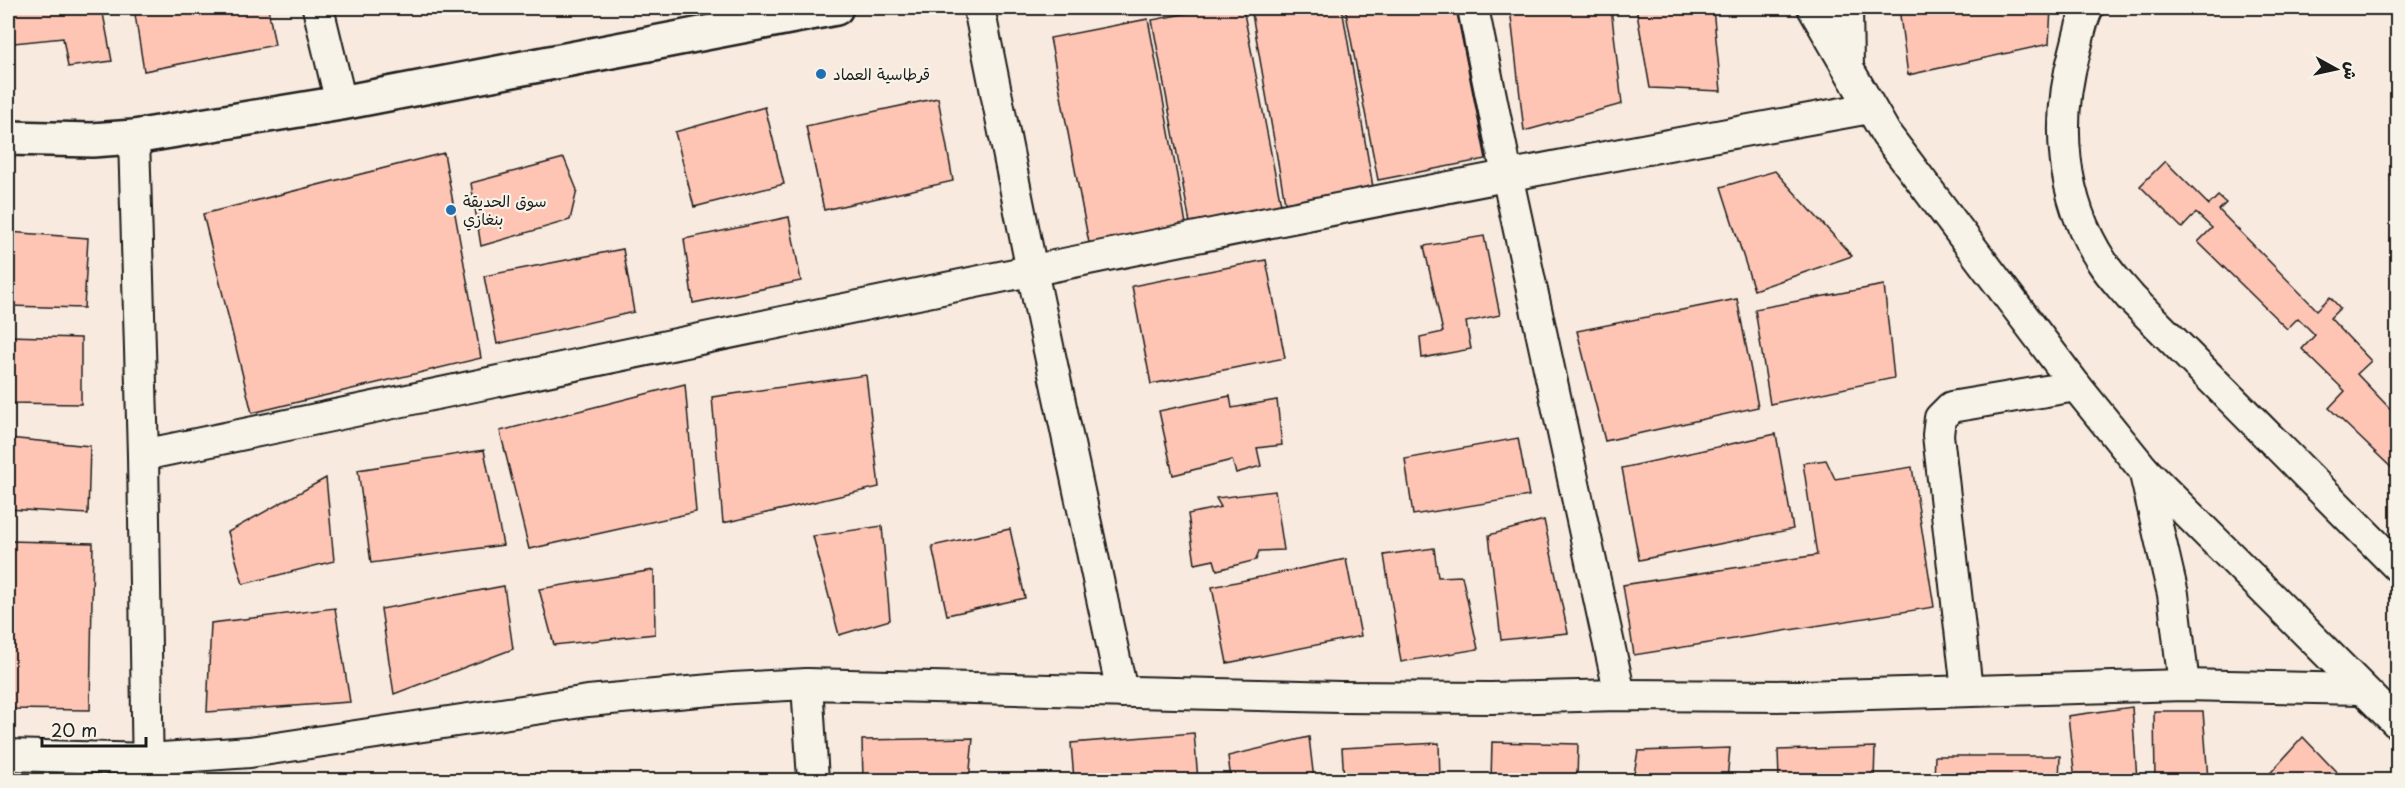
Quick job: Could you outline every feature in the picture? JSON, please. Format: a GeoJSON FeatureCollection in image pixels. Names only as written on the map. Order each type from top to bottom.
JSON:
{"type":"FeatureCollection","features":[{"type":"Feature","properties":{"kind":"main road"},"geometry":{"type":"LineString","coordinates":[[8,138],[92,140],[134,137],[341,104],[783,13],[836,8]]}},
{"type":"Feature","properties":{"kind":"street"},"geometry":{"type":"LineString","coordinates":[[318,8],[341,104]]}},
{"type":"Feature","properties":{"kind":"street"},"geometry":{"type":"LineString","coordinates":[[979,8],[1032,271],[1122,692]]}},
{"type":"Feature","properties":{"kind":"street"},"geometry":{"type":"LineString","coordinates":[[1473,8],[1620,695]]}},
{"type":"Feature","properties":{"kind":"street"},"geometry":{"type":"LineString","coordinates":[[1813,8],[1886,135],[2076,386],[2144,470],[2397,724]]}},
{"type":"Feature","properties":{"kind":"street"},"geometry":{"type":"LineString","coordinates":[[1847,8],[1848,70]]}},
{"type":"Feature","properties":{"kind":"street"},"geometry":{"type":"LineString","coordinates":[[2088,8],[2071,66],[2063,119],[2066,172],[2082,223],[2102,263],[2139,306],[2397,567]]}},
{"type":"Feature","properties":{"kind":"street"},"geometry":{"type":"LineString","coordinates":[[143,455],[1507,175],[1870,108]]}},
{"type":"Feature","properties":{"kind":"street"},"geometry":{"type":"LineString","coordinates":[[134,137],[143,455],[148,770]]}},
{"type":"Feature","properties":{"kind":"street"},"geometry":{"type":"LineString","coordinates":[[1967,690],[1938,435],[1940,418],[1951,406],[2076,386]]}},
{"type":"Feature","properties":{"kind":"street"},"geometry":{"type":"LineString","coordinates":[[2144,470],[2173,594],[2184,685]]}},
{"type":"Feature","properties":{"kind":"street"},"geometry":{"type":"LineString","coordinates":[[807,684],[813,780]]}},
{"type":"Feature","properties":{"kind":"street"},"geometry":{"type":"LineString","coordinates":[[8,756],[148,770],[250,752],[588,701],[807,684],[1480,698],[1620,695],[1801,696],[2184,685],[2361,689]]}},
{"type":"Feature","properties":{"kind":"building"},"geometry":{"type":"Polygon","coordinates":[[[11,8],[102,8],[112,61],[68,67],[63,38],[14,43],[11,8]]]}},
{"type":"Feature","properties":{"kind":"building"},"geometry":{"type":"Polygon","coordinates":[[[134,8],[268,8],[275,45],[144,71],[134,8]]]}},
{"type":"Feature","properties":{"kind":"building"},"geometry":{"type":"Polygon","coordinates":[[[1214,8],[1243,8],[1281,205],[1190,223],[1152,20],[1214,8]]]}},
{"type":"Feature","properties":{"kind":"building"},"geometry":{"type":"Polygon","coordinates":[[[1251,8],[1342,8],[1373,187],[1285,203],[1251,8]]]}},
{"type":"Feature","properties":{"kind":"building"},"geometry":{"type":"Polygon","coordinates":[[[1345,8],[1456,8],[1486,159],[1378,180],[1345,8]]]}},
{"type":"Feature","properties":{"kind":"building"},"geometry":{"type":"Polygon","coordinates":[[[1510,8],[1611,8],[1622,104],[1524,131],[1510,8]]]}},
{"type":"Feature","properties":{"kind":"building"},"geometry":{"type":"Polygon","coordinates":[[[1636,8],[1713,8],[1721,91],[1650,88],[1636,8]]]}},
{"type":"Feature","properties":{"kind":"building"},"geometry":{"type":"Polygon","coordinates":[[[1899,8],[2051,8],[2049,44],[1908,75],[1899,8]]]}},
{"type":"Feature","properties":{"kind":"building"},"geometry":{"type":"Polygon","coordinates":[[[1148,19],[1186,224],[1089,243],[1050,38],[1148,19]]]}},
{"type":"Feature","properties":{"kind":"building"},"geometry":{"type":"Polygon","coordinates":[[[938,98],[953,181],[824,210],[806,126],[938,98]]]}},
{"type":"Feature","properties":{"kind":"building"},"geometry":{"type":"Polygon","coordinates":[[[765,107],[784,184],[694,207],[675,132],[765,107]]]}},
{"type":"Feature","properties":{"kind":"building"},"geometry":{"type":"Polygon","coordinates":[[[444,153],[481,358],[252,413],[203,214],[444,153]]]}},
{"type":"Feature","properties":{"kind":"building"},"geometry":{"type":"Polygon","coordinates":[[[564,158],[577,190],[570,220],[481,246],[471,183],[564,158]]]}},
{"type":"Feature","properties":{"kind":"building"},"geometry":{"type":"Polygon","coordinates":[[[2165,161],[2209,205],[2218,196],[2226,203],[2219,210],[2317,310],[2330,297],[2340,308],[2330,318],[2371,361],[2357,374],[2398,417],[2398,474],[2329,408],[2345,391],[2302,349],[2315,335],[2298,318],[2287,329],[2198,242],[2212,228],[2196,213],[2182,228],[2140,186],[2165,161]]]}},
{"type":"Feature","properties":{"kind":"building"},"geometry":{"type":"Polygon","coordinates":[[[1775,171],[1852,256],[1754,290],[1721,187],[1775,171]]]}},
{"type":"Feature","properties":{"kind":"building"},"geometry":{"type":"Polygon","coordinates":[[[789,217],[801,281],[693,303],[684,239],[789,217]]]}},
{"type":"Feature","properties":{"kind":"building"},"geometry":{"type":"Polygon","coordinates":[[[8,232],[88,238],[84,308],[8,306],[8,232]]]}},
{"type":"Feature","properties":{"kind":"building"},"geometry":{"type":"Polygon","coordinates":[[[1484,236],[1500,315],[1466,322],[1471,349],[1422,358],[1420,337],[1443,332],[1424,246],[1484,236]]]}},
{"type":"Feature","properties":{"kind":"building"},"geometry":{"type":"Polygon","coordinates":[[[623,249],[634,312],[497,344],[484,276],[623,249]]]}},
{"type":"Feature","properties":{"kind":"building"},"geometry":{"type":"Polygon","coordinates":[[[1266,260],[1285,358],[1151,384],[1132,286],[1266,260]]]}},
{"type":"Feature","properties":{"kind":"building"},"geometry":{"type":"Polygon","coordinates":[[[1884,285],[1894,378],[1770,404],[1755,309],[1884,285]]]}},
{"type":"Feature","properties":{"kind":"building"},"geometry":{"type":"Polygon","coordinates":[[[1737,299],[1758,407],[1605,441],[1577,331],[1737,299]]]}},
{"type":"Feature","properties":{"kind":"building"},"geometry":{"type":"Polygon","coordinates":[[[8,336],[81,338],[81,404],[8,403],[8,336]]]}},
{"type":"Feature","properties":{"kind":"building"},"geometry":{"type":"Polygon","coordinates":[[[866,375],[879,487],[723,523],[712,397],[866,375]]]}},
{"type":"Feature","properties":{"kind":"building"},"geometry":{"type":"Polygon","coordinates":[[[685,384],[696,512],[529,549],[500,431],[685,384]]]}},
{"type":"Feature","properties":{"kind":"building"},"geometry":{"type":"Polygon","coordinates":[[[1230,396],[1232,408],[1277,400],[1282,445],[1257,448],[1261,466],[1236,473],[1232,460],[1173,475],[1159,411],[1230,396]]]}},
{"type":"Feature","properties":{"kind":"building"},"geometry":{"type":"Polygon","coordinates":[[[1776,434],[1793,529],[1639,560],[1622,468],[1776,434]]]}},
{"type":"Feature","properties":{"kind":"building"},"geometry":{"type":"Polygon","coordinates":[[[8,438],[90,446],[88,514],[8,509],[8,438]]]}},
{"type":"Feature","properties":{"kind":"building"},"geometry":{"type":"Polygon","coordinates":[[[1518,438],[1529,496],[1413,515],[1405,459],[1518,438]]]}},
{"type":"Feature","properties":{"kind":"building"},"geometry":{"type":"Polygon","coordinates":[[[484,450],[503,545],[371,563],[358,470],[484,450]]]}},
{"type":"Feature","properties":{"kind":"building"},"geometry":{"type":"Polygon","coordinates":[[[1826,460],[1835,479],[1912,467],[1934,607],[1634,655],[1623,585],[1817,555],[1803,463],[1826,460]]]}},
{"type":"Feature","properties":{"kind":"building"},"geometry":{"type":"Polygon","coordinates":[[[326,478],[334,561],[243,584],[228,532],[326,478]]]}},
{"type":"Feature","properties":{"kind":"building"},"geometry":{"type":"Polygon","coordinates":[[[1275,491],[1284,550],[1259,551],[1256,560],[1217,570],[1214,560],[1195,564],[1188,514],[1221,507],[1216,498],[1275,491]]]}},
{"type":"Feature","properties":{"kind":"building"},"geometry":{"type":"Polygon","coordinates":[[[1544,520],[1568,633],[1501,640],[1489,535],[1544,520]]]}},
{"type":"Feature","properties":{"kind":"building"},"geometry":{"type":"Polygon","coordinates":[[[882,526],[890,620],[839,635],[813,536],[882,526]]]}},
{"type":"Feature","properties":{"kind":"building"},"geometry":{"type":"Polygon","coordinates":[[[1010,529],[1025,598],[947,615],[932,546],[1010,529]]]}},
{"type":"Feature","properties":{"kind":"building"},"geometry":{"type":"Polygon","coordinates":[[[8,541],[93,543],[90,710],[8,709],[8,541]]]}},
{"type":"Feature","properties":{"kind":"building"},"geometry":{"type":"Polygon","coordinates":[[[1434,548],[1438,577],[1462,576],[1478,649],[1401,662],[1384,555],[1434,548]]]}},
{"type":"Feature","properties":{"kind":"building"},"geometry":{"type":"Polygon","coordinates":[[[1346,559],[1361,636],[1227,663],[1212,587],[1346,559]]]}},
{"type":"Feature","properties":{"kind":"building"},"geometry":{"type":"Polygon","coordinates":[[[654,570],[655,634],[554,645],[539,589],[654,570]]]}},
{"type":"Feature","properties":{"kind":"building"},"geometry":{"type":"Polygon","coordinates":[[[504,586],[513,649],[394,694],[381,609],[504,586]]]}},
{"type":"Feature","properties":{"kind":"building"},"geometry":{"type":"Polygon","coordinates":[[[335,608],[350,702],[207,712],[211,623],[335,608]]]}},
{"type":"Feature","properties":{"kind":"building"},"geometry":{"type":"Polygon","coordinates":[[[2132,707],[2137,780],[2075,780],[2068,716],[2132,707]]]}},
{"type":"Feature","properties":{"kind":"building"},"geometry":{"type":"Polygon","coordinates":[[[2154,711],[2203,711],[2208,780],[2155,780],[2154,711]]]}},
{"type":"Feature","properties":{"kind":"building"},"geometry":{"type":"Polygon","coordinates":[[[1194,733],[1198,780],[1074,780],[1071,743],[1194,733]]]}},
{"type":"Feature","properties":{"kind":"building"},"geometry":{"type":"Polygon","coordinates":[[[1309,737],[1314,780],[1231,780],[1228,756],[1309,737]]]}},
{"type":"Feature","properties":{"kind":"building"},"geometry":{"type":"Polygon","coordinates":[[[2303,737],[2344,780],[2264,780],[2303,737]]]}},
{"type":"Feature","properties":{"kind":"building"},"geometry":{"type":"Polygon","coordinates":[[[973,738],[969,780],[863,780],[862,740],[973,738]]]}},
{"type":"Feature","properties":{"kind":"building"},"geometry":{"type":"Polygon","coordinates":[[[1492,742],[1578,744],[1577,780],[1491,780],[1492,742]]]}},
{"type":"Feature","properties":{"kind":"building"},"geometry":{"type":"Polygon","coordinates":[[[1439,743],[1440,780],[1344,780],[1342,748],[1439,743]]]}},
{"type":"Feature","properties":{"kind":"building"},"geometry":{"type":"Polygon","coordinates":[[[1875,747],[1874,780],[1779,780],[1778,750],[1875,747]]]}},
{"type":"Feature","properties":{"kind":"building"},"geometry":{"type":"Polygon","coordinates":[[[1730,748],[1727,780],[1633,780],[1638,751],[1730,748]]]}},
{"type":"Feature","properties":{"kind":"building"},"geometry":{"type":"Polygon","coordinates":[[[1935,756],[2060,756],[2059,780],[1934,780],[1935,756]]]}},
{"type":"Feature","properties":{"kind":"building"},"geometry":{"type":"Polygon","coordinates":[[[419,774],[419,780],[346,780],[419,774]]]}},
{"type":"Feature","properties":{"kind":"place","name":"قرطاسية العماد"},"geometry":{"type":"Point","coordinates":[821,74]}},
{"type":"Feature","properties":{"kind":"place","name":"سوق الحديقة بنغازي"},"geometry":{"type":"Point","coordinates":[451,210]}}]}
